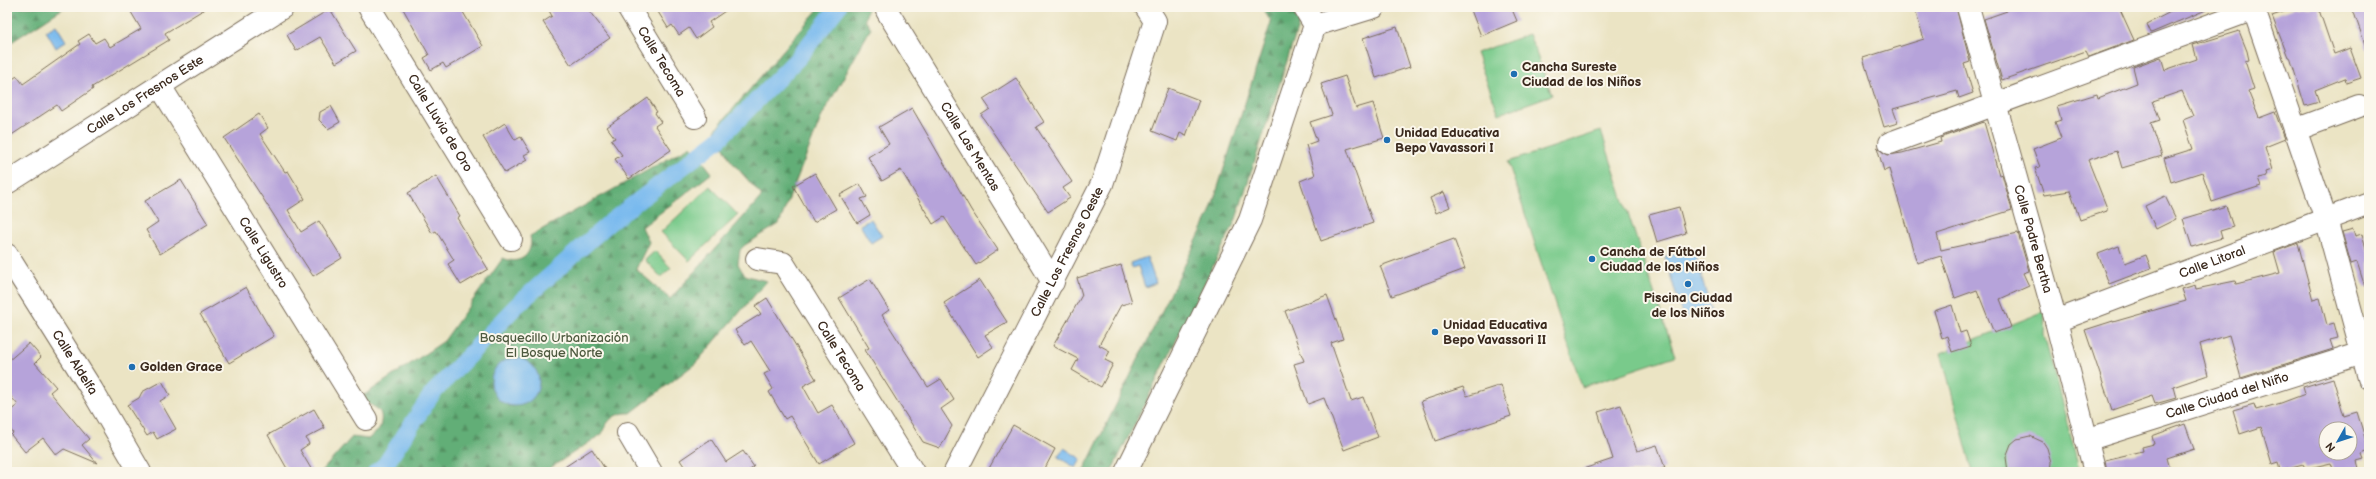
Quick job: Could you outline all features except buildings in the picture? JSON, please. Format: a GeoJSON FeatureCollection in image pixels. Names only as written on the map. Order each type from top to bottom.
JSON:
{"type":"FeatureCollection","features":[{"type":"Feature","properties":{"kind":"street","name":"Calle Los Fresnos Este"},"geometry":{"type":"LineString","coordinates":[[7,183],[283,7]]}},
{"type":"Feature","properties":{"kind":"street","name":"Calle Lluvia de Oro"},"geometry":{"type":"LineString","coordinates":[[369,7],[511,239]]}},
{"type":"Feature","properties":{"kind":"street","name":"Calle Tecoma"},"geometry":{"type":"LineString","coordinates":[[628,7],[695,117]]}},
{"type":"Feature","properties":{"kind":"street"},"geometry":{"type":"LineString","coordinates":[[1126,472],[1250,220],[1315,26],[1304,7]]}},
{"type":"Feature","properties":{"kind":"street"},"geometry":{"type":"LineString","coordinates":[[1315,26],[1374,7]]}},
{"type":"Feature","properties":{"kind":"street","name":"Calle Padre Bertha"},"geometry":{"type":"LineString","coordinates":[[1968,7],[2056,321],[2095,472]]}},
{"type":"Feature","properties":{"kind":"street"},"geometry":{"type":"LineString","coordinates":[[1890,143],[2253,8],[2326,219],[2365,352],[2369,378]]}},
{"type":"Feature","properties":{"kind":"street","name":"Calle Las Mentas"},"geometry":{"type":"LineString","coordinates":[[887,11],[1053,282]]}},
{"type":"Feature","properties":{"kind":"street","name":"Calle Los Fresnos Oeste"},"geometry":{"type":"LineString","coordinates":[[955,472],[1102,184],[1150,14]]}},
{"type":"Feature","properties":{"kind":"street","name":"Calle Ligustro"},"geometry":{"type":"LineString","coordinates":[[160,86],[366,419]]}},
{"type":"Feature","properties":{"kind":"street"},"geometry":{"type":"LineString","coordinates":[[2295,130],[2359,106]]}},
{"type":"Feature","properties":{"kind":"street","name":"Calle Litoral"},"geometry":{"type":"LineString","coordinates":[[2056,321],[2369,203]]}},
{"type":"Feature","properties":{"kind":"street","name":"Calle Aldelfa"},"geometry":{"type":"LineString","coordinates":[[7,255],[92,390],[140,472]]}},
{"type":"Feature","properties":{"kind":"street","name":"Calle Tecoma"},"geometry":{"type":"LineString","coordinates":[[757,259],[783,263],[913,472]]}},
{"type":"Feature","properties":{"kind":"street","name":"Calle Ciudad del Niño"},"geometry":{"type":"LineString","coordinates":[[2086,440],[2365,352]]}},
{"type":"Feature","properties":{"kind":"street"},"geometry":{"type":"LineString","coordinates":[[628,433],[651,472]]}},
{"type":"Feature","properties":{"kind":"green space"},"geometry":{"type":"Polygon","coordinates":[[[7,7],[65,7],[7,45],[7,7]]]}},
{"type":"Feature","properties":{"kind":"green space","name":"Bosquecillo Urbanización El Bosque Norte"},"geometry":{"type":"Polygon","coordinates":[[[820,7],[868,7],[865,19],[871,28],[821,118],[779,224],[745,245],[740,250],[738,264],[742,271],[747,276],[767,281],[696,363],[631,413],[620,414],[612,418],[606,425],[602,434],[544,472],[321,472],[352,437],[368,439],[379,430],[381,415],[379,411],[364,401],[361,397],[444,341],[503,258],[515,260],[524,257],[530,248],[530,236],[691,146],[712,173],[642,227],[649,242],[636,269],[670,299],[762,196],[731,161],[715,130],[820,7]]]}},
{"type":"Feature","properties":{"kind":"green space"},"geometry":{"type":"Polygon","coordinates":[[[1262,7],[1291,7],[1300,21],[1235,222],[1111,472],[1083,472],[1209,215],[1271,22],[1262,7]]]}},
{"type":"Feature","properties":{"kind":"green space","name":"Cancha Sureste Ciudad de los Niños"},"geometry":{"type":"Polygon","coordinates":[[[1529,34],[1552,95],[1499,114],[1476,53],[1529,34]]]}},
{"type":"Feature","properties":{"kind":"green space","name":"Cancha de Fútbol Ciudad de los Niños"},"geometry":{"type":"Polygon","coordinates":[[[1601,131],[1675,356],[1582,387],[1508,162],[1601,131]]]}},
{"type":"Feature","properties":{"kind":"green space"},"geometry":{"type":"Polygon","coordinates":[[[710,186],[738,215],[689,261],[661,232],[710,186]]]}},
{"type":"Feature","properties":{"kind":"green space"},"geometry":{"type":"Polygon","coordinates":[[[655,251],[671,268],[661,277],[645,260],[655,251]]]}},
{"type":"Feature","properties":{"kind":"green space"},"geometry":{"type":"Polygon","coordinates":[[[2045,311],[2044,335],[2080,472],[1973,472],[1941,353],[2045,311]]]}},
{"type":"Feature","properties":{"kind":"water"},"geometry":{"type":"Polygon","coordinates":[[[56,25],[66,41],[56,48],[46,31],[56,25]]]}},
{"type":"Feature","properties":{"kind":"water"},"geometry":{"type":"Polygon","coordinates":[[[871,219],[882,236],[871,243],[860,225],[871,219]]]}},
{"type":"Feature","properties":{"kind":"water","name":"Piscina Ciudad de los Niños"},"geometry":{"type":"Polygon","coordinates":[[[1694,249],[1711,311],[1683,318],[1665,257],[1694,249]]]}},
{"type":"Feature","properties":{"kind":"water"},"geometry":{"type":"Polygon","coordinates":[[[1147,257],[1156,283],[1145,287],[1138,266],[1132,268],[1130,263],[1147,257]]]}},
{"type":"Feature","properties":{"kind":"water"},"geometry":{"type":"Polygon","coordinates":[[[515,358],[524,360],[532,365],[537,373],[539,382],[537,391],[532,399],[524,404],[515,406],[506,404],[498,399],[493,391],[491,382],[493,373],[498,365],[506,360],[515,358]]]}},
{"type":"Feature","properties":{"kind":"water"},"geometry":{"type":"Polygon","coordinates":[[[1064,448],[1081,459],[1076,468],[1058,457],[1064,448]]]}},
{"type":"Feature","properties":{"kind":"waterway"},"geometry":{"type":"LineString","coordinates":[[376,472],[385,465],[432,394],[515,307],[609,223],[718,140],[799,57],[838,7]]}},
{"type":"Feature","properties":{"kind":"place","name":"Cancha Sureste Ciudad de los Niños"},"geometry":{"type":"Point","coordinates":[1514,74]}},
{"type":"Feature","properties":{"kind":"place","name":"Unidad Educativa Bepo Vavassori I"},"geometry":{"type":"Point","coordinates":[1387,140]}},
{"type":"Feature","properties":{"kind":"place","name":"Cancha de Fútbol Ciudad de los Niños"},"geometry":{"type":"Point","coordinates":[1592,259]}},
{"type":"Feature","properties":{"kind":"place","name":"Piscina Ciudad de los Niños"},"geometry":{"type":"Point","coordinates":[1688,284]}},
{"type":"Feature","properties":{"kind":"place","name":"Unidad Educativa Bepo Vavassori II"},"geometry":{"type":"Point","coordinates":[1435,332]}},
{"type":"Feature","properties":{"kind":"place","name":"Golden Grace"},"geometry":{"type":"Point","coordinates":[132,367]}}]}
